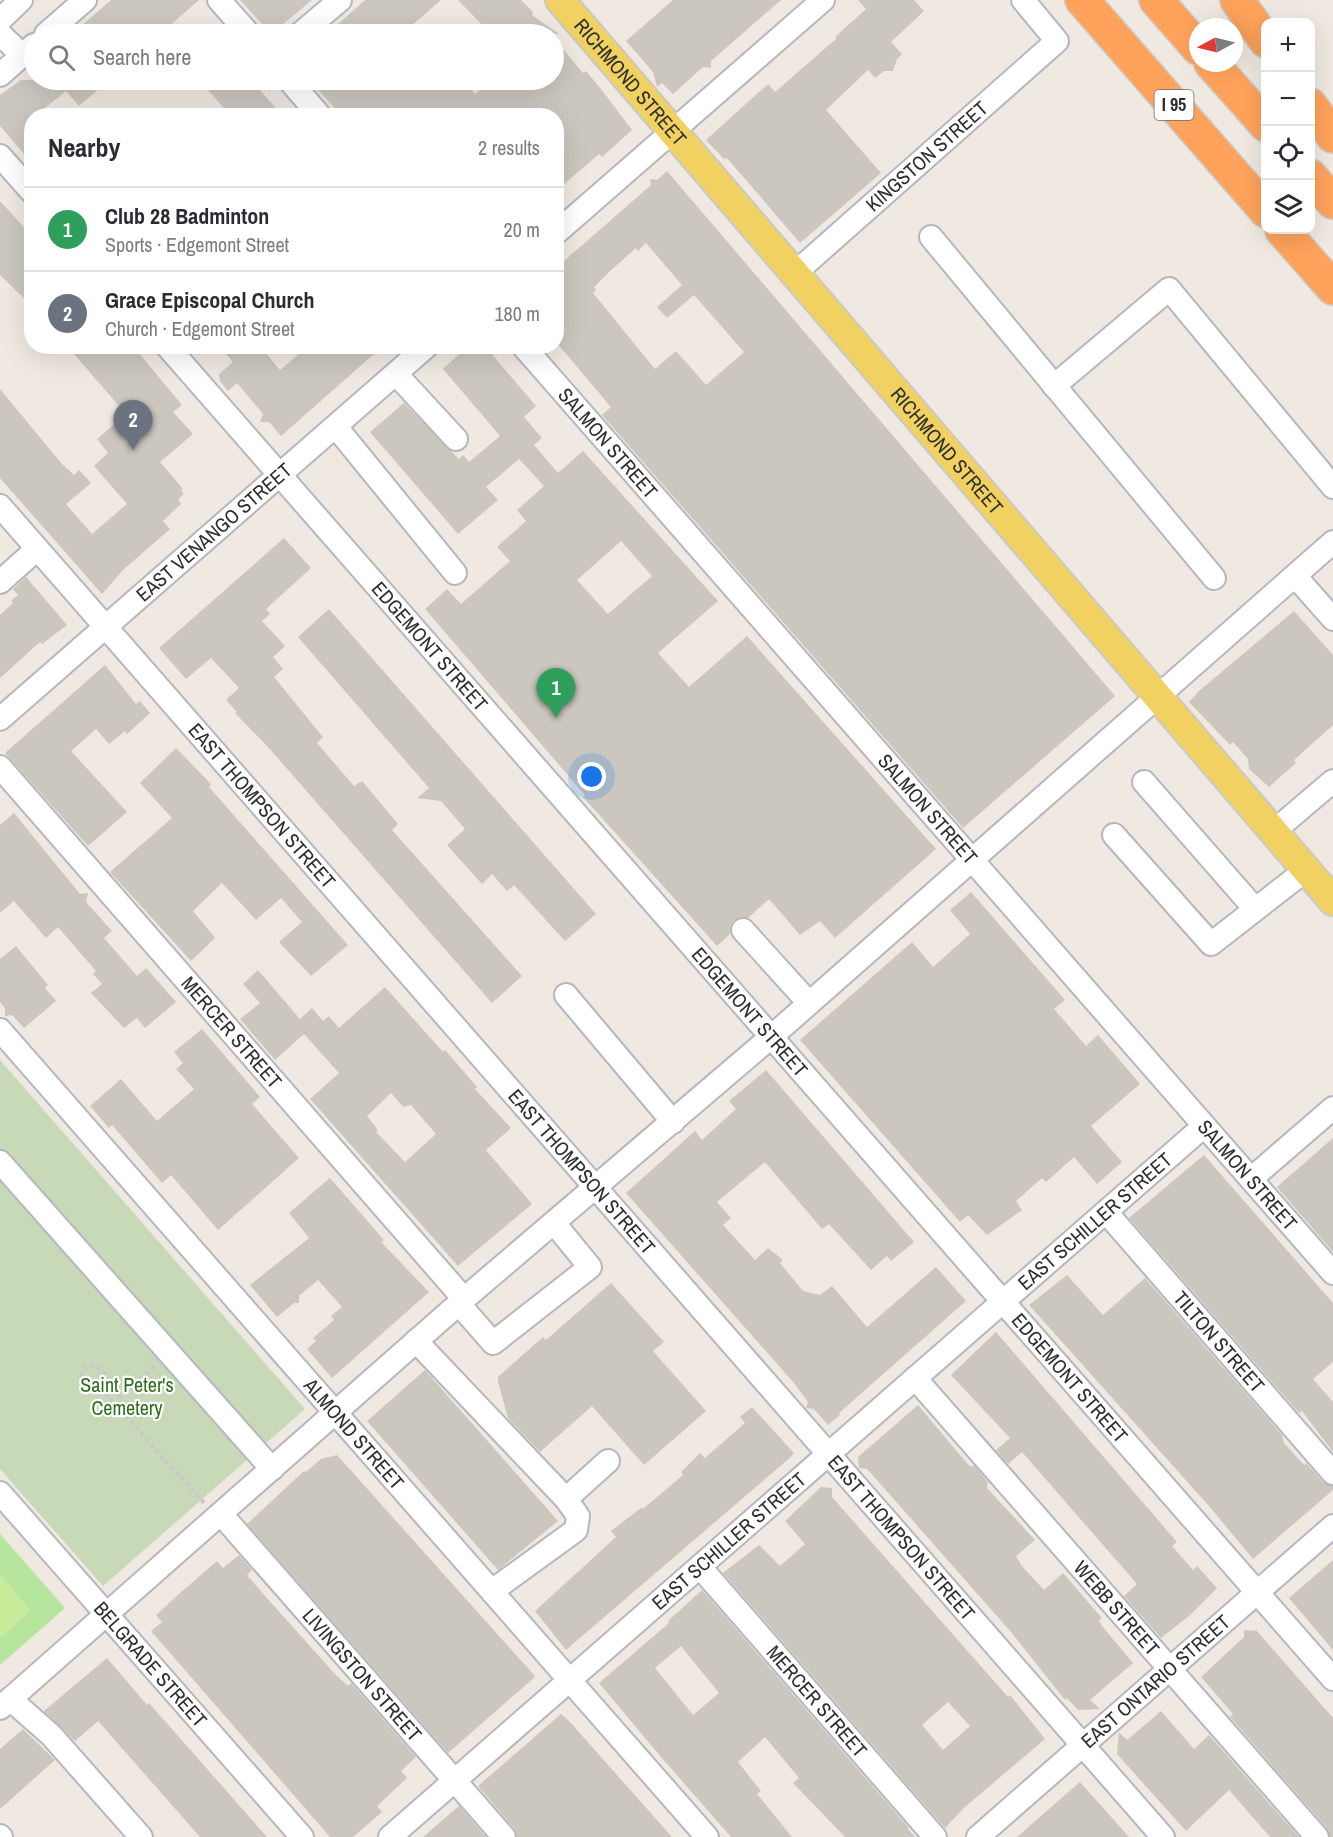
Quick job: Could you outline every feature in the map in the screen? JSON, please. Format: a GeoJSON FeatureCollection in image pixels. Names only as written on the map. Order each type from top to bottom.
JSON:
{"type":"FeatureCollection","features":[{"type":"Feature","properties":{"kind":"highway","name":"I 95"},"geometry":{"type":"LineString","coordinates":[[1082,0],[1261,205]]}},
{"type":"Feature","properties":{"kind":"highway"},"geometry":{"type":"LineString","coordinates":[[1156,0],[1189,38]]}},
{"type":"Feature","properties":{"kind":"highway"},"geometry":{"type":"LineString","coordinates":[[1237,0],[1261,34]]}},
{"type":"Feature","properties":{"kind":"highway"},"geometry":{"type":"LineString","coordinates":[[1219,72],[1261,119]]}},
{"type":"Feature","properties":{"kind":"highway"},"geometry":{"type":"LineString","coordinates":[[1315,111],[1333,136]]}},
{"type":"Feature","properties":{"kind":"highway"},"geometry":{"type":"LineString","coordinates":[[1314,180],[1333,202]]}},
{"type":"Feature","properties":{"kind":"highway"},"geometry":{"type":"LineString","coordinates":[[1286,234],[1333,288]]}},
{"type":"Feature","properties":{"kind":"main road","name":"RICHMOND STREET"},"geometry":{"type":"LineString","coordinates":[[560,0],[1333,901]]}},
{"type":"Feature","properties":{"kind":"street"},"geometry":{"type":"LineString","coordinates":[[0,20],[21,0]]}},
{"type":"Feature","properties":{"kind":"street"},"geometry":{"type":"LineString","coordinates":[[58,24],[86,0]]}},
{"type":"Feature","properties":{"kind":"street"},"geometry":{"type":"LineString","coordinates":[[219,0],[240,24]]}},
{"type":"Feature","properties":{"kind":"street"},"geometry":{"type":"LineString","coordinates":[[312,24],[340,0]]}},
{"type":"Feature","properties":{"kind":"street"},"geometry":{"type":"LineString","coordinates":[[564,226],[823,0]]}},
{"type":"Feature","properties":{"kind":"street","name":"KINGSTON STREET"},"geometry":{"type":"LineString","coordinates":[[795,273],[1057,40],[1023,0]]}},
{"type":"Feature","properties":{"kind":"street"},"geometry":{"type":"LineString","coordinates":[[0,34],[24,48]]}},
{"type":"Feature","properties":{"kind":"street"},"geometry":{"type":"LineString","coordinates":[[0,75],[24,54]]}},
{"type":"Feature","properties":{"kind":"street"},"geometry":{"type":"LineString","coordinates":[[298,90],[313,108]]}},
{"type":"Feature","properties":{"kind":"street"},"geometry":{"type":"LineString","coordinates":[[0,156],[24,183]]}},
{"type":"Feature","properties":{"kind":"street"},"geometry":{"type":"LineString","coordinates":[[931,237],[1214,578]]}},
{"type":"Feature","properties":{"kind":"street"},"geometry":{"type":"LineString","coordinates":[[1054,386],[1169,289],[1333,487]]}},
{"type":"Feature","properties":{"kind":"street","name":"EDGEMONT STREET"},"geometry":{"type":"LineString","coordinates":[[174,354],[1333,1679]]}},
{"type":"Feature","properties":{"kind":"street","name":"EAST VENANGO STREET"},"geometry":{"type":"LineString","coordinates":[[0,719],[107,628],[418,354]]}},
{"type":"Feature","properties":{"kind":"street","name":"SALMON STREET"},"geometry":{"type":"LineString","coordinates":[[530,354],[1333,1273]]}},
{"type":"Feature","properties":{"kind":"street"},"geometry":{"type":"LineString","coordinates":[[396,374],[456,438]]}},
{"type":"Feature","properties":{"kind":"street"},"geometry":{"type":"LineString","coordinates":[[336,427],[455,573]]}},
{"type":"Feature","properties":{"kind":"street","name":"EAST THOMPSON STREET"},"geometry":{"type":"LineString","coordinates":[[0,506],[598,1187],[1163,1837]]}},
{"type":"Feature","properties":{"kind":"street"},"geometry":{"type":"LineString","coordinates":[[141,1837],[51,1735],[5,1703],[461,1301],[598,1187],[771,1037],[1155,696],[1333,542]]}},
{"type":"Feature","properties":{"kind":"street"},"geometry":{"type":"LineString","coordinates":[[0,582],[37,549]]}},
{"type":"Feature","properties":{"kind":"street"},"geometry":{"type":"LineString","coordinates":[[1295,576],[1333,619]]}},
{"type":"Feature","properties":{"kind":"street","name":"MERCER STREET"},"geometry":{"type":"LineString","coordinates":[[0,767],[461,1301],[492,1343],[590,1267],[554,1223]]}},
{"type":"Feature","properties":{"kind":"street"},"geometry":{"type":"LineString","coordinates":[[1273,832],[1333,781]]}},
{"type":"Feature","properties":{"kind":"street"},"geometry":{"type":"LineString","coordinates":[[1144,782],[1255,909]]}},
{"type":"Feature","properties":{"kind":"street"},"geometry":{"type":"LineString","coordinates":[[1114,835],[1211,944],[1306,870]]}},
{"type":"Feature","properties":{"kind":"street"},"geometry":{"type":"LineString","coordinates":[[743,930],[809,1003]]}},
{"type":"Feature","properties":{"kind":"street"},"geometry":{"type":"LineString","coordinates":[[566,995],[673,1122]]}},
{"type":"Feature","properties":{"kind":"street","name":"ALMOND STREET"},"geometry":{"type":"LineString","coordinates":[[0,1030],[707,1837]]}},
{"type":"Feature","properties":{"kind":"street"},"geometry":{"type":"LineString","coordinates":[[1251,1179],[1333,1108]]}},
{"type":"Feature","properties":{"kind":"street","name":"EAST SCHILLER STREET"},"geometry":{"type":"LineString","coordinates":[[390,1837],[1204,1126]]}},
{"type":"Feature","properties":{"kind":"street"},"geometry":{"type":"LineString","coordinates":[[0,1162],[272,1469]]}},
{"type":"Feature","properties":{"kind":"street","name":"TILTON STREET"},"geometry":{"type":"LineString","coordinates":[[1106,1212],[1333,1473]]}},
{"type":"Feature","properties":{"kind":"street"},"geometry":{"type":"LineString","coordinates":[[416,1341],[566,1499],[579,1516],[576,1530],[492,1591]]}},
{"type":"Feature","properties":{"kind":"street","name":"WEBB STREET"},"geometry":{"type":"LineString","coordinates":[[915,1378],[1317,1837]]}},
{"type":"Feature","properties":{"kind":"street"},"geometry":{"type":"LineString","coordinates":[[566,1499],[608,1461]]}},
{"type":"Feature","properties":{"kind":"street","name":"BELGRADE STREET"},"geometry":{"type":"LineString","coordinates":[[0,1493],[302,1837]]}},
{"type":"Feature","properties":{"kind":"street","name":"LIVINGSTON STREET"},"geometry":{"type":"LineString","coordinates":[[219,1516],[504,1837]]}},
{"type":"Feature","properties":{"kind":"street","name":"EAST ONTARIO STREET"},"geometry":{"type":"LineString","coordinates":[[978,1837],[1333,1526]]}},
{"type":"Feature","properties":{"kind":"street","name":"MERCER STREET"},"geometry":{"type":"LineString","coordinates":[[700,1567],[935,1837]]}},
{"type":"Feature","properties":{"kind":"path"},"geometry":{"type":"LineString","coordinates":[[170,1353],[120,1397],[109,1393],[91,1391],[80,1378],[82,1371],[92,1365],[100,1368],[107,1376],[109,1393],[219,1516]]}},
{"type":"Feature","properties":{"kind":"green space","name":"Saint Peter's Cemetery"},"geometry":{"type":"Polygon","coordinates":[[[0,1060],[305,1409],[103,1586],[0,1469],[0,1060]]]}},
{"type":"Feature","properties":{"kind":"green space"},"geometry":{"type":"Polygon","coordinates":[[[0,1534],[65,1608],[0,1665],[0,1534]]]}},
{"type":"Feature","properties":{"kind":"green space"},"geometry":{"type":"Polygon","coordinates":[[[0,1574],[31,1611],[0,1638],[0,1574]]]}},
{"type":"Feature","properties":{"kind":"building"},"geometry":{"type":"Polygon","coordinates":[[[111,0],[199,0],[171,24],[83,24],[111,0]]]}},
{"type":"Feature","properties":{"kind":"building"},"geometry":{"type":"Polygon","coordinates":[[[240,0],[312,0],[283,24],[262,24],[240,0]]]}},
{"type":"Feature","properties":{"kind":"building"},"geometry":{"type":"Polygon","coordinates":[[[365,0],[441,0],[413,24],[338,24],[365,0]]]}},
{"type":"Feature","properties":{"kind":"building"},"geometry":{"type":"Polygon","coordinates":[[[458,0],[521,0],[533,12],[532,15],[545,24],[481,24],[458,0]]]}},
{"type":"Feature","properties":{"kind":"building"},"geometry":{"type":"Polygon","coordinates":[[[673,0],[781,0],[711,61],[711,68],[703,67],[673,94],[662,83],[657,87],[653,72],[626,41],[673,0]]]}},
{"type":"Feature","properties":{"kind":"building"},"geometry":{"type":"Polygon","coordinates":[[[858,0],[914,0],[924,11],[891,42],[902,54],[897,59],[893,71],[884,71],[875,78],[868,70],[826,110],[881,173],[800,243],[727,158],[724,159],[706,140],[768,84],[775,92],[837,38],[835,37],[866,9],[858,0]]]}},
{"type":"Feature","properties":{"kind":"building"},"geometry":{"type":"Polygon","coordinates":[[[564,50],[583,73],[586,71],[632,130],[602,157],[599,154],[564,184],[564,108],[335,108],[318,90],[472,90],[475,94],[480,90],[564,90],[564,50]]]}},
{"type":"Feature","properties":{"kind":"building"},"geometry":{"type":"Polygon","coordinates":[[[21,80],[24,80],[24,90],[97,90],[79,106],[66,91],[45,108],[24,108],[24,154],[0,126],[0,95],[21,80]]]}},
{"type":"Feature","properties":{"kind":"building"},"geometry":{"type":"Polygon","coordinates":[[[208,90],[260,90],[276,108],[224,108],[208,90]]]}},
{"type":"Feature","properties":{"kind":"building"},"geometry":{"type":"Polygon","coordinates":[[[667,171],[1115,696],[963,828],[602,415],[611,407],[564,351],[564,261],[651,185],[650,179],[657,180],[667,171]],[[646,243],[638,251],[636,248],[594,287],[596,290],[593,293],[655,369],[676,351],[706,385],[744,352],[694,295],[667,318],[657,307],[682,285],[646,243]]]}},
{"type":"Feature","properties":{"kind":"building"},"geometry":{"type":"Polygon","coordinates":[[[0,201],[24,227],[24,298],[0,275],[0,201]]]}},
{"type":"Feature","properties":{"kind":"building"},"geometry":{"type":"Polygon","coordinates":[[[74,354],[140,354],[182,405],[173,412],[193,434],[160,462],[183,489],[181,491],[184,494],[178,499],[181,504],[163,521],[170,529],[123,570],[102,594],[0,478],[0,389],[62,464],[74,475],[79,470],[91,483],[66,504],[92,534],[127,504],[94,466],[108,453],[97,439],[126,414],[74,354]]]}},
{"type":"Feature","properties":{"kind":"building"},"geometry":{"type":"Polygon","coordinates":[[[226,354],[267,354],[280,370],[299,354],[374,354],[281,436],[269,422],[260,422],[263,414],[237,383],[228,391],[220,381],[219,374],[233,362],[226,354]]]}},
{"type":"Feature","properties":{"kind":"building"},"geometry":{"type":"Polygon","coordinates":[[[459,354],[492,354],[536,406],[524,417],[542,438],[534,445],[558,473],[583,451],[718,601],[658,653],[689,687],[747,636],[936,849],[835,938],[820,921],[800,935],[769,899],[748,918],[734,920],[730,926],[730,934],[717,946],[583,797],[585,795],[425,609],[447,589],[461,604],[510,561],[497,547],[526,521],[517,510],[544,486],[519,459],[486,487],[498,500],[458,534],[370,432],[404,403],[459,459],[463,455],[469,462],[500,436],[443,369],[459,354]],[[621,541],[577,580],[608,614],[652,576],[621,541]]]}},
{"type":"Feature","properties":{"kind":"building"},"geometry":{"type":"Polygon","coordinates":[[[284,538],[311,568],[266,609],[270,614],[262,621],[285,646],[273,657],[283,669],[274,677],[323,737],[317,743],[354,786],[362,781],[398,824],[392,830],[522,976],[492,1003],[268,747],[235,713],[237,712],[226,700],[239,688],[211,658],[186,679],[159,648],[284,538]]]}},
{"type":"Feature","properties":{"kind":"building"},"geometry":{"type":"Polygon","coordinates":[[[26,577],[67,625],[42,644],[40,642],[0,678],[0,615],[18,595],[13,589],[26,577]]]}},
{"type":"Feature","properties":{"kind":"building"},"geometry":{"type":"Polygon","coordinates":[[[329,609],[596,914],[565,941],[514,885],[507,891],[492,874],[482,884],[447,845],[465,829],[441,801],[417,798],[429,788],[298,637],[329,609]]]}},
{"type":"Feature","properties":{"kind":"building"},"geometry":{"type":"Polygon","coordinates":[[[1294,611],[1333,655],[1333,725],[1294,760],[1296,763],[1269,787],[1249,769],[1248,759],[1233,742],[1230,745],[1189,702],[1294,611]]]}},
{"type":"Feature","properties":{"kind":"building"},"geometry":{"type":"Polygon","coordinates":[[[105,665],[136,704],[140,701],[150,713],[127,734],[125,731],[109,744],[96,729],[71,751],[127,812],[88,846],[5,753],[105,665]]]}},
{"type":"Feature","properties":{"kind":"building"},"geometry":{"type":"Polygon","coordinates":[[[176,748],[211,784],[209,787],[348,945],[311,976],[279,942],[302,922],[281,898],[256,920],[222,883],[193,911],[215,938],[191,961],[110,872],[172,818],[140,783],[176,748]]]}},
{"type":"Feature","properties":{"kind":"building"},"geometry":{"type":"Polygon","coordinates":[[[14,813],[80,894],[88,893],[86,902],[112,931],[104,938],[137,976],[146,968],[176,1002],[145,1028],[137,1018],[124,1028],[91,993],[102,984],[93,974],[96,971],[58,927],[46,938],[14,901],[0,913],[0,825],[14,813]]]}},
{"type":"Feature","properties":{"kind":"building"},"geometry":{"type":"Polygon","coordinates":[[[971,892],[1065,1000],[1054,1009],[1086,1046],[1098,1035],[1140,1084],[1091,1126],[1122,1162],[1097,1184],[1074,1157],[1046,1182],[1042,1178],[1016,1201],[1022,1210],[987,1235],[968,1215],[960,1222],[800,1040],[912,942],[933,967],[970,934],[950,910],[971,892]]]}},
{"type":"Feature","properties":{"kind":"building"},"geometry":{"type":"Polygon","coordinates":[[[16,946],[48,985],[45,988],[56,1001],[24,1028],[12,1015],[5,1016],[5,1008],[0,1002],[0,959],[16,946]]]}},
{"type":"Feature","properties":{"kind":"building"},"geometry":{"type":"Polygon","coordinates":[[[258,970],[300,1019],[312,1008],[323,1021],[329,1016],[339,1028],[385,987],[443,1052],[445,1050],[477,1087],[475,1089],[511,1128],[486,1150],[532,1204],[458,1266],[310,1099],[339,1073],[304,1034],[275,1060],[240,1019],[260,1003],[243,984],[258,970]],[[391,1093],[367,1116],[378,1130],[376,1132],[405,1162],[436,1134],[411,1105],[403,1107],[391,1093]]]}},
{"type":"Feature","properties":{"kind":"building"},"geometry":{"type":"Polygon","coordinates":[[[202,1029],[260,1097],[252,1104],[299,1158],[218,1230],[171,1175],[162,1183],[112,1125],[109,1128],[90,1106],[121,1079],[157,1121],[194,1089],[176,1069],[183,1063],[174,1052],[202,1029]]]}},
{"type":"Feature","properties":{"kind":"building"},"geometry":{"type":"Polygon","coordinates":[[[766,1070],[914,1242],[891,1261],[887,1256],[871,1270],[829,1224],[822,1229],[765,1162],[717,1202],[731,1218],[723,1225],[755,1260],[768,1248],[783,1260],[780,1263],[803,1291],[820,1295],[832,1286],[867,1327],[936,1267],[966,1301],[828,1425],[814,1409],[806,1408],[808,1402],[794,1383],[626,1193],[695,1131],[702,1140],[736,1109],[729,1101],[766,1070]]]}},
{"type":"Feature","properties":{"kind":"building"},"geometry":{"type":"Polygon","coordinates":[[[1333,1138],[1333,1252],[1277,1187],[1333,1138]]]}},
{"type":"Feature","properties":{"kind":"building"},"geometry":{"type":"Polygon","coordinates":[[[1204,1155],[1333,1303],[1333,1362],[1313,1379],[1333,1402],[1333,1452],[1302,1411],[1299,1413],[1129,1218],[1204,1155]]]}},
{"type":"Feature","properties":{"kind":"building"},"geometry":{"type":"Polygon","coordinates":[[[330,1178],[384,1240],[381,1242],[429,1292],[332,1378],[307,1349],[316,1341],[313,1338],[334,1320],[331,1316],[342,1307],[318,1280],[299,1296],[299,1303],[294,1303],[277,1317],[250,1285],[309,1238],[289,1213],[330,1178]]]}},
{"type":"Feature","properties":{"kind":"building"},"geometry":{"type":"Polygon","coordinates":[[[1067,1275],[1103,1315],[1145,1278],[1282,1435],[1284,1443],[1323,1482],[1333,1486],[1333,1490],[1253,1559],[1209,1506],[1029,1305],[1067,1275]]]}},
{"type":"Feature","properties":{"kind":"building"},"geometry":{"type":"Polygon","coordinates":[[[611,1283],[664,1342],[653,1351],[706,1411],[644,1465],[592,1406],[540,1452],[508,1418],[498,1382],[498,1377],[543,1337],[546,1340],[611,1283]]]}},
{"type":"Feature","properties":{"kind":"building"},"geometry":{"type":"Polygon","coordinates":[[[996,1332],[1177,1542],[1172,1546],[1193,1570],[1197,1566],[1217,1588],[1189,1616],[1161,1638],[1124,1596],[1137,1584],[1022,1452],[1008,1464],[996,1450],[1010,1438],[951,1375],[996,1332]]]}},
{"type":"Feature","properties":{"kind":"building"},"geometry":{"type":"Polygon","coordinates":[[[425,1370],[558,1521],[498,1570],[367,1421],[425,1370]]]}},
{"type":"Feature","properties":{"kind":"building"},"geometry":{"type":"Polygon","coordinates":[[[918,1405],[965,1461],[971,1467],[974,1465],[988,1482],[987,1488],[1035,1540],[1016,1556],[1021,1565],[1044,1590],[1063,1573],[1102,1618],[1099,1620],[1101,1625],[1133,1663],[1090,1700],[1100,1709],[1078,1710],[1067,1698],[1065,1700],[1011,1632],[876,1479],[867,1469],[859,1468],[858,1457],[918,1405]]]}},
{"type":"Feature","properties":{"kind":"building"},"geometry":{"type":"Polygon","coordinates":[[[752,1407],[794,1453],[792,1456],[566,1650],[535,1611],[616,1537],[611,1531],[641,1508],[643,1509],[683,1475],[681,1472],[700,1453],[705,1458],[745,1423],[740,1417],[752,1407]]]}},
{"type":"Feature","properties":{"kind":"building"},"geometry":{"type":"Polygon","coordinates":[[[337,1455],[535,1677],[448,1753],[247,1524],[304,1471],[306,1472],[321,1459],[337,1455]]]}},
{"type":"Feature","properties":{"kind":"building"},"geometry":{"type":"Polygon","coordinates":[[[821,1487],[832,1488],[832,1497],[1008,1697],[1010,1695],[1045,1739],[965,1807],[945,1828],[723,1573],[759,1545],[780,1566],[805,1544],[785,1521],[821,1487]],[[948,1702],[922,1725],[943,1750],[970,1726],[948,1702]]]}},
{"type":"Feature","properties":{"kind":"building"},"geometry":{"type":"Polygon","coordinates":[[[239,1555],[252,1570],[247,1575],[265,1596],[335,1674],[348,1686],[351,1683],[416,1757],[401,1771],[407,1778],[377,1806],[382,1812],[353,1837],[330,1837],[151,1631],[162,1622],[156,1615],[217,1561],[223,1568],[239,1555]]]}},
{"type":"Feature","properties":{"kind":"building"},"geometry":{"type":"Polygon","coordinates":[[[1333,1560],[1333,1650],[1289,1598],[1333,1560]]]}},
{"type":"Feature","properties":{"kind":"building"},"geometry":{"type":"Polygon","coordinates":[[[702,1590],[915,1837],[845,1837],[793,1783],[799,1778],[765,1737],[738,1762],[761,1791],[757,1794],[792,1837],[731,1837],[599,1683],[669,1623],[668,1621],[702,1590]],[[681,1646],[655,1668],[693,1715],[719,1693],[681,1646]]]}},
{"type":"Feature","properties":{"kind":"building"},"geometry":{"type":"Polygon","coordinates":[[[1244,1630],[1257,1631],[1333,1718],[1333,1837],[1330,1837],[1327,1828],[1230,1717],[1233,1714],[1201,1677],[1244,1637],[1244,1630]]]}},
{"type":"Feature","properties":{"kind":"building"},"geometry":{"type":"Polygon","coordinates":[[[107,1658],[267,1837],[200,1837],[98,1721],[75,1741],[44,1711],[107,1658]]]}},
{"type":"Feature","properties":{"kind":"building"},"geometry":{"type":"Polygon","coordinates":[[[1161,1711],[1194,1749],[1209,1735],[1299,1837],[1270,1837],[1229,1790],[1186,1831],[1117,1754],[1119,1732],[1127,1740],[1161,1711]]]}},
{"type":"Feature","properties":{"kind":"building"},"geometry":{"type":"Polygon","coordinates":[[[561,1714],[672,1837],[517,1837],[514,1828],[478,1786],[561,1714]]]}},
{"type":"Feature","properties":{"kind":"building"},"geometry":{"type":"Polygon","coordinates":[[[23,1729],[55,1760],[0,1809],[0,1749],[23,1729]]]}},
{"type":"Feature","properties":{"kind":"building"},"geometry":{"type":"Polygon","coordinates":[[[1080,1782],[1129,1837],[1017,1837],[1049,1809],[1080,1782]]]}},
{"type":"Feature","properties":{"kind":"building"},"geometry":{"type":"Polygon","coordinates":[[[459,1806],[486,1837],[423,1837],[459,1806]]]}},
{"type":"Feature","properties":{"kind":"place","name":"Grace Episcopal Church"},"geometry":{"type":"Point","coordinates":[133,450]}},
{"type":"Feature","properties":{"kind":"place","name":"Club 28 Badminton"},"geometry":{"type":"Point","coordinates":[556,718]}}]}
